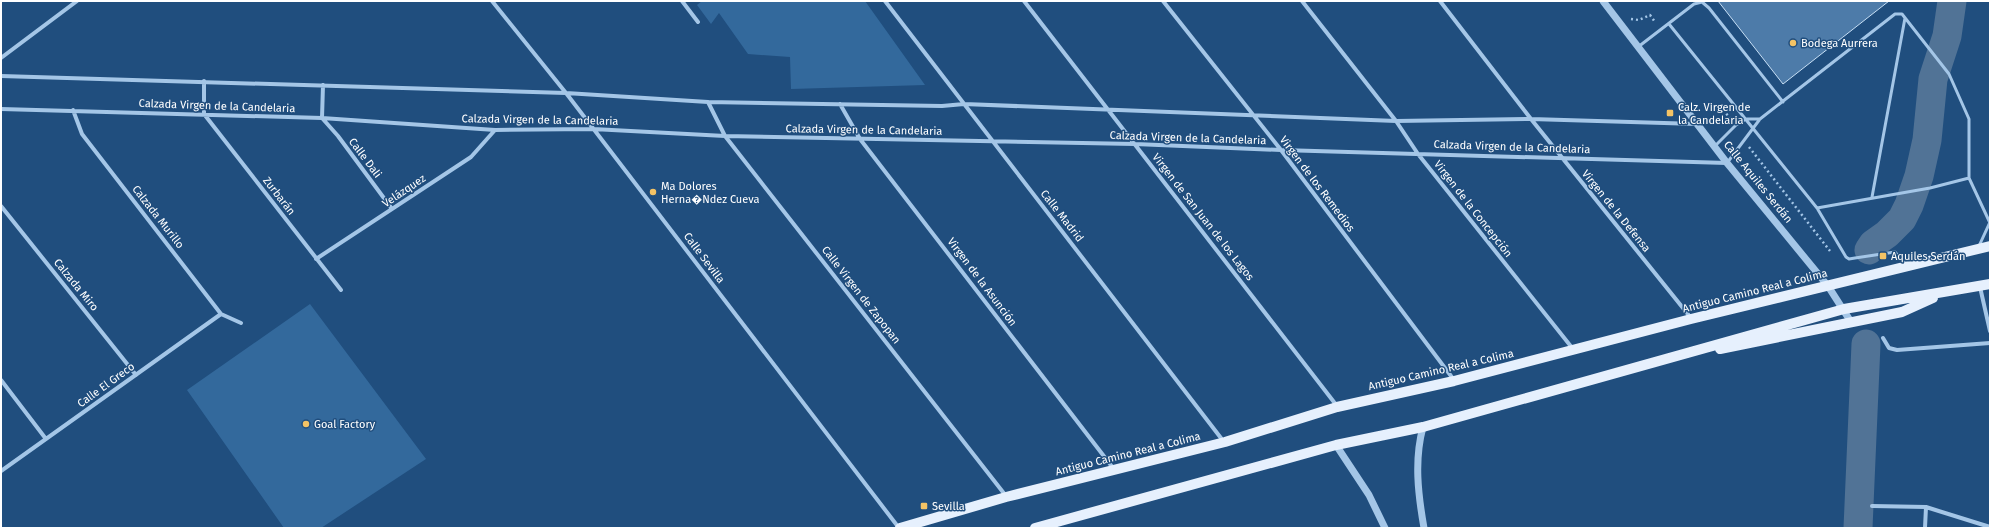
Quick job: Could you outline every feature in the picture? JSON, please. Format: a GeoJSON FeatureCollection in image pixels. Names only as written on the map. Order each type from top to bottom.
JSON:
{"type":"FeatureCollection","features":[{"type":"Feature","properties":{"kind":"main road","name":"Antiguo Camino Real a Colima"},"geometry":{"type":"LineString","coordinates":[[900,528],[1006,496],[1225,442],[1337,407],[1454,381],[1691,319],[1990,246]]}},
{"type":"Feature","properties":{"kind":"main road"},"geometry":{"type":"LineString","coordinates":[[1035,528],[1336,445],[1423,427],[1844,309],[1990,284]]}},
{"type":"Feature","properties":{"kind":"main road"},"geometry":{"type":"LineString","coordinates":[[1657,361],[1902,312],[1944,293]]}},
{"type":"Feature","properties":{"kind":"street"},"geometry":{"type":"LineString","coordinates":[[1,58],[76,1]]}},
{"type":"Feature","properties":{"kind":"street","name":"Calle Sevilla"},"geometry":{"type":"LineString","coordinates":[[492,1],[566,93],[900,528]]}},
{"type":"Feature","properties":{"kind":"street"},"geometry":{"type":"LineString","coordinates":[[682,1],[698,22]]}},
{"type":"Feature","properties":{"kind":"street","name":"Calle Madrid"},"geometry":{"type":"LineString","coordinates":[[885,1],[1225,442]]}},
{"type":"Feature","properties":{"kind":"street","name":"Virgen de San Juan de los Lagos"},"geometry":{"type":"LineString","coordinates":[[1024,1],[1337,407]]}},
{"type":"Feature","properties":{"kind":"street","name":"Virgen de los Remedios"},"geometry":{"type":"LineString","coordinates":[[1164,1],[1252,116],[1281,150],[1454,381]]}},
{"type":"Feature","properties":{"kind":"street","name":"Virgen de la Concepción"},"geometry":{"type":"LineString","coordinates":[[1302,1],[1396,121],[1418,154],[1573,350]]}},
{"type":"Feature","properties":{"kind":"street","name":"Virgen de la Defensa"},"geometry":{"type":"LineString","coordinates":[[1440,1],[1531,120],[1691,319]]}},
{"type":"Feature","properties":{"kind":"street","name":"Calle Aquiles Serdán"},"geometry":{"type":"LineString","coordinates":[[1603,1],[1727,163],[1828,286],[1851,322]]}},
{"type":"Feature","properties":{"kind":"street"},"geometry":{"type":"LineString","coordinates":[[1,76],[566,93],[708,102],[942,106],[964,104],[1396,121],[1531,120],[1697,124]]}},
{"type":"Feature","properties":{"kind":"street"},"geometry":{"type":"LineString","coordinates":[[204,81],[204,114]]}},
{"type":"Feature","properties":{"kind":"street"},"geometry":{"type":"LineString","coordinates":[[322,118],[323,85]]}},
{"type":"Feature","properties":{"kind":"street","name":"Calle Virgen de Zapopan"},"geometry":{"type":"LineString","coordinates":[[708,102],[725,136],[1006,496]]}},
{"type":"Feature","properties":{"kind":"street","name":"Virgen de la Asunción"},"geometry":{"type":"LineString","coordinates":[[840,104],[860,138],[1113,469]]}},
{"type":"Feature","properties":{"kind":"street","name":"Calzada Virgen de la Candelaria"},"geometry":{"type":"LineString","coordinates":[[1,109],[322,118],[495,130],[593,129],[725,136],[1135,144],[1281,150],[1727,163]]}},
{"type":"Feature","properties":{"kind":"street","name":"Calzada Murillo"},"geometry":{"type":"LineString","coordinates":[[72,110],[82,134],[221,314],[241,323]]}},
{"type":"Feature","properties":{"kind":"street","name":"Zurbarán"},"geometry":{"type":"LineString","coordinates":[[204,114],[341,290]]}},
{"type":"Feature","properties":{"kind":"street","name":"Calle Dali"},"geometry":{"type":"LineString","coordinates":[[322,118],[338,136],[392,209]]}},
{"type":"Feature","properties":{"kind":"street","name":"Velázquez"},"geometry":{"type":"LineString","coordinates":[[316,259],[471,157],[495,130]]}},
{"type":"Feature","properties":{"kind":"street","name":"Calzada Miro"},"geometry":{"type":"LineString","coordinates":[[1,206],[136,375]]}},
{"type":"Feature","properties":{"kind":"street"},"geometry":{"type":"LineString","coordinates":[[1979,286],[1990,331]]}},
{"type":"Feature","properties":{"kind":"street","name":"Calle El Greco"},"geometry":{"type":"LineString","coordinates":[[1,471],[221,314]]}},
{"type":"Feature","properties":{"kind":"street"},"geometry":{"type":"LineString","coordinates":[[1883,338],[1888,348],[1897,350],[1990,343]]}},
{"type":"Feature","properties":{"kind":"street"},"geometry":{"type":"LineString","coordinates":[[1,380],[46,439]]}},
{"type":"Feature","properties":{"kind":"street"},"geometry":{"type":"LineString","coordinates":[[1423,427],[1418,444],[1416,466],[1424,528]]}},
{"type":"Feature","properties":{"kind":"street"},"geometry":{"type":"LineString","coordinates":[[1336,445],[1368,495],[1385,528]]}},
{"type":"Feature","properties":{"kind":"street"},"geometry":{"type":"LineString","coordinates":[[1872,506],[1926,507],[1990,527]]}},
{"type":"Feature","properties":{"kind":"street"},"geometry":{"type":"LineString","coordinates":[[1925,528],[1926,507]]}},
{"type":"Feature","properties":{"kind":"lane"},"geometry":{"type":"LineString","coordinates":[[1638,48],[1694,4],[1702,2],[1709,8],[1783,102]]}},
{"type":"Feature","properties":{"kind":"lane"},"geometry":{"type":"LineString","coordinates":[[1727,163],[1760,119],[1895,14],[1902,14],[1949,74],[1969,120],[1969,178],[1990,223],[1978,249]]}},
{"type":"Feature","properties":{"kind":"lane"},"geometry":{"type":"LineString","coordinates":[[1872,197],[1905,18]]}},
{"type":"Feature","properties":{"kind":"lane"},"geometry":{"type":"LineString","coordinates":[[1669,24],[1754,128],[1816,208],[1847,258],[1895,252],[1907,267]]}},
{"type":"Feature","properties":{"kind":"lane"},"geometry":{"type":"LineString","coordinates":[[1715,146],[1728,132],[1746,119],[1760,119]]}},
{"type":"Feature","properties":{"kind":"lane"},"geometry":{"type":"LineString","coordinates":[[1816,208],[1930,188],[1969,178]]}},
{"type":"Feature","properties":{"kind":"shaded area"},"geometry":{"type":"Polygon","coordinates":[[[702,1],[865,1],[925,85],[791,89],[790,57],[748,54],[719,13],[711,24],[697,5],[702,1]]]}},
{"type":"Feature","properties":{"kind":"shaded area","name":"Goal Factory"},"geometry":{"type":"Polygon","coordinates":[[[310,304],[426,459],[321,528],[284,528],[187,390],[310,304]]]}},
{"type":"Feature","properties":{"kind":"building","name":"Bodega Aurrera"},"geometry":{"type":"Polygon","coordinates":[[[1718,1],[1889,1],[1783,84],[1718,1]]]}},
{"type":"Feature","properties":{"kind":"waterway"},"geometry":{"type":"LineString","coordinates":[[1869,250],[1873,244],[1887,234],[1902,219],[1909,205],[1919,176],[1927,140],[1933,79],[1947,36],[1952,1]]}},
{"type":"Feature","properties":{"kind":"waterway"},"geometry":{"type":"LineString","coordinates":[[1858,528],[1866,344]]}},
{"type":"Feature","properties":{"kind":"place","name":"Bodega Aurrera"},"geometry":{"type":"Point","coordinates":[1793,43]}},
{"type":"Feature","properties":{"kind":"place","name":"Calz. Virgen de la Candelaria"},"geometry":{"type":"Point","coordinates":[1670,113]}},
{"type":"Feature","properties":{"kind":"place","name":"Ma Dolores Herna�Ndez Cueva"},"geometry":{"type":"Point","coordinates":[653,192]}},
{"type":"Feature","properties":{"kind":"place","name":"Aquiles Serdán"},"geometry":{"type":"Point","coordinates":[1883,256]}},
{"type":"Feature","properties":{"kind":"place","name":"Goal Factory"},"geometry":{"type":"Point","coordinates":[306,424]}},
{"type":"Feature","properties":{"kind":"place","name":"Sevilla"},"geometry":{"type":"Point","coordinates":[924,506]}}]}
